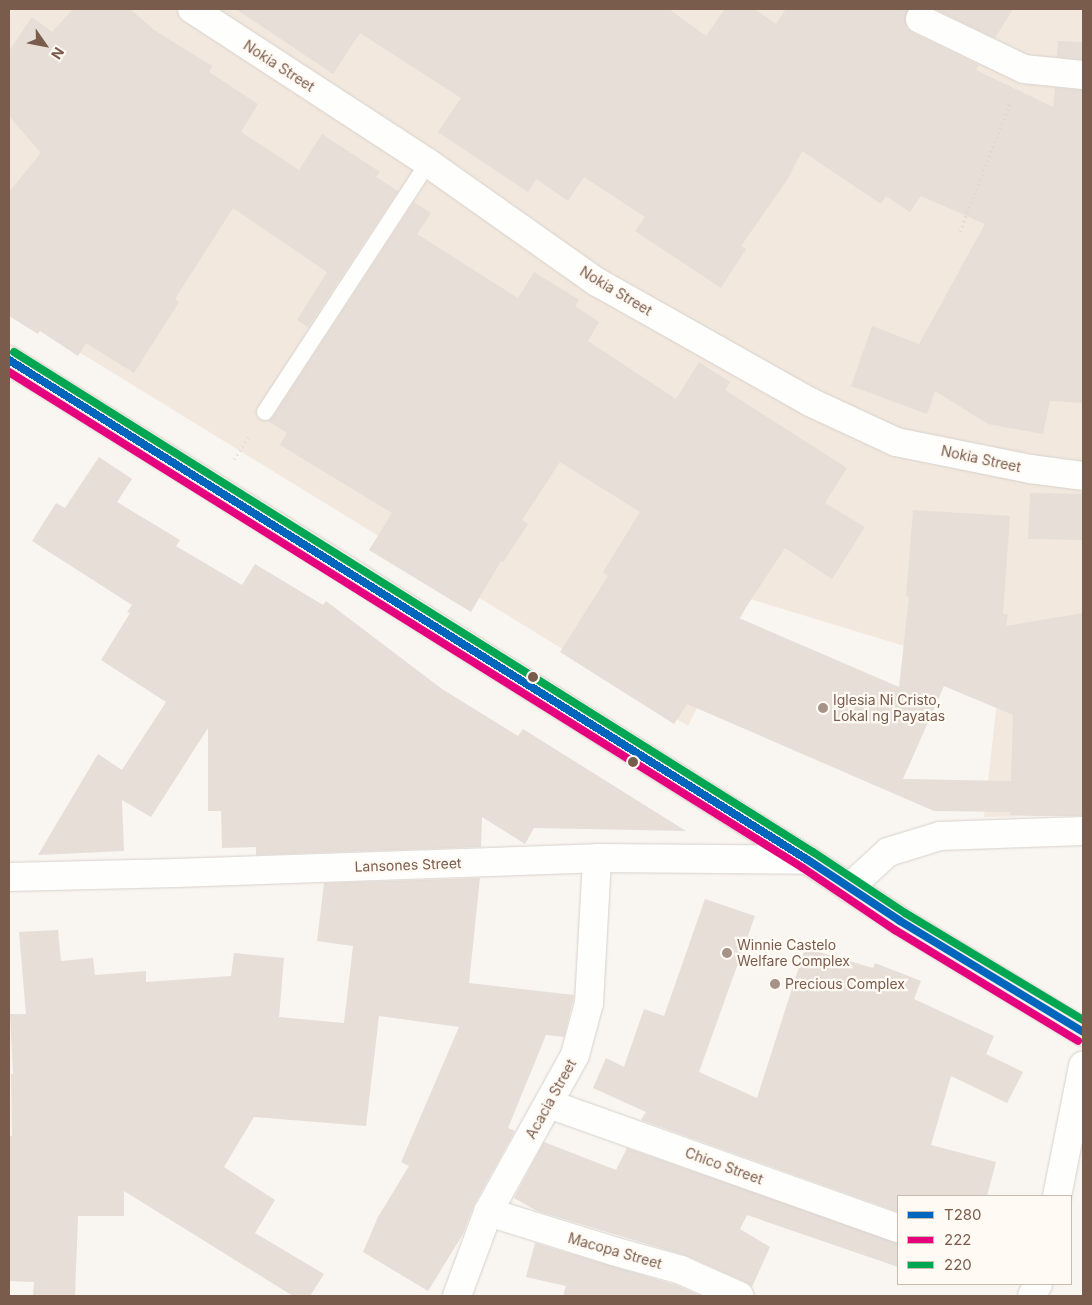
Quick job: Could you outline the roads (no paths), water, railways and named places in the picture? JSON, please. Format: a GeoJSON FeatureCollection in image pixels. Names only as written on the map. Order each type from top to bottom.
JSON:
{"type":"FeatureCollection","features":[{"type":"Feature","properties":{"kind":"main road"},"geometry":{"type":"LineString","coordinates":[[9,360],[808,860],[849,888],[1083,1032]]}},
{"type":"Feature","properties":{"kind":"street","name":"Nokia Street"},"geometry":{"type":"LineString","coordinates":[[192,9],[428,163],[597,282],[810,402],[896,442],[1030,469],[1083,476]]}},
{"type":"Feature","properties":{"kind":"street"},"geometry":{"type":"LineString","coordinates":[[920,19],[1024,69],[1083,75]]}},
{"type":"Feature","properties":{"kind":"street"},"geometry":{"type":"LineString","coordinates":[[849,888],[888,852],[940,836],[1083,831]]}},
{"type":"Feature","properties":{"kind":"street","name":"Lansones Street"},"geometry":{"type":"LineString","coordinates":[[9,877],[597,858],[808,860]]}},
{"type":"Feature","properties":{"kind":"street","name":"Acacia Street"},"geometry":{"type":"LineString","coordinates":[[457,1296],[488,1212],[575,1055],[590,1003],[597,858]]}},
{"type":"Feature","properties":{"kind":"street"},"geometry":{"type":"LineString","coordinates":[[1057,1195],[1083,1066]]}},
{"type":"Feature","properties":{"kind":"street","name":"Chico Street"},"geometry":{"type":"LineString","coordinates":[[549,1104],[897,1228]]}},
{"type":"Feature","properties":{"kind":"street","name":"Macopa Street"},"geometry":{"type":"LineString","coordinates":[[488,1212],[681,1270],[739,1296]]}},
{"type":"Feature","properties":{"kind":"lane"},"geometry":{"type":"LineString","coordinates":[[266,412],[428,163]]}},
{"type":"Feature","properties":{"kind":"place","name":"Iglesia Ni Cristo, Lokal ng Payatas"},"geometry":{"type":"Point","coordinates":[823,708]}},
{"type":"Feature","properties":{"kind":"place","name":"Winnie Castelo Welfare Complex"},"geometry":{"type":"Point","coordinates":[727,953]}},
{"type":"Feature","properties":{"kind":"place","name":"Precious Complex"},"geometry":{"type":"Point","coordinates":[775,984]}}]}
